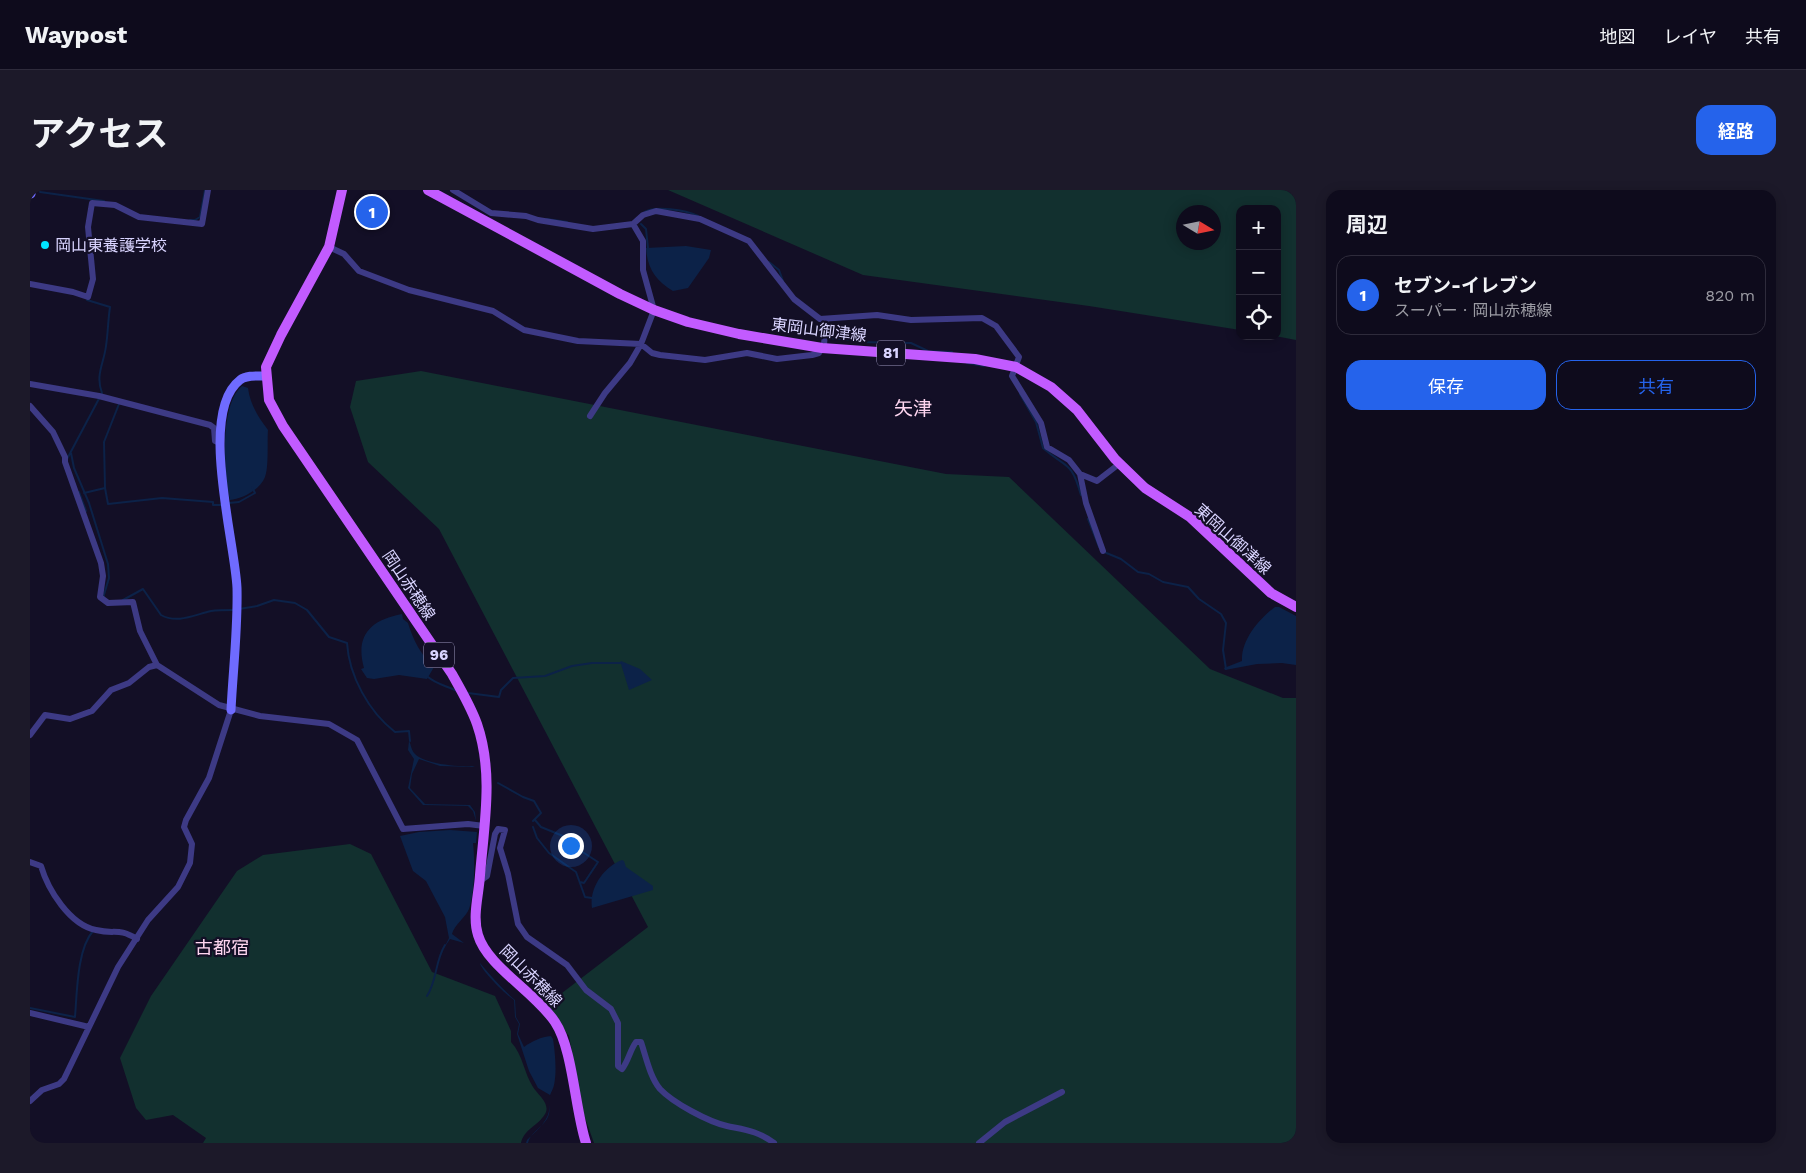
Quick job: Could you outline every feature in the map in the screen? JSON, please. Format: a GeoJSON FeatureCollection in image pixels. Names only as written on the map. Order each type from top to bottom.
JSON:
{"type":"FeatureCollection","features":[{"type":"Feature","properties":{"kind":"main road","name":"岡山赤穂線"},"geometry":{"type":"LineString","coordinates":[[342,190],[329,247],[269,360],[266,376],[269,400],[274,412],[452,674],[471,708],[478,726],[485,759],[487,787],[476,919],[477,935],[488,955],[526,989],[556,1024],[564,1044],[586,1143]]}},
{"type":"Feature","properties":{"kind":"main road","name":"東岡山御津線"},"geometry":{"type":"LineString","coordinates":[[428,190],[654,310],[688,322],[739,334],[824,341],[975,359],[1016,367],[1051,387],[1077,410],[1119,464],[1145,488],[1206,530],[1271,593],[1296,607]]}},
{"type":"Feature","properties":{"kind":"street"},"geometry":{"type":"LineString","coordinates":[[30,284],[73,292],[88,297],[94,279],[88,227],[92,203],[115,205],[139,217],[202,224],[208,190]]}},
{"type":"Feature","properties":{"kind":"street"},"geometry":{"type":"LineString","coordinates":[[453,190],[491,213],[526,216],[538,220],[593,229],[633,224],[643,215],[656,211],[700,219],[752,244],[760,258],[769,266],[794,299],[823,319],[876,315],[911,320],[982,318],[996,326],[1018,357],[1012,376],[1041,423],[1047,447],[1068,460],[1080,474],[1097,481],[1119,464]]}},
{"type":"Feature","properties":{"kind":"street"},"geometry":{"type":"LineString","coordinates":[[590,416],[611,385],[630,363],[641,344],[654,310],[643,270],[643,241],[633,224]]}},
{"type":"Feature","properties":{"kind":"street"},"geometry":{"type":"LineString","coordinates":[[329,247],[344,254],[359,271],[409,290],[492,311],[524,330],[578,342],[641,344],[652,353],[705,360],[747,353],[777,359],[812,355],[824,341],[823,319]]}},
{"type":"Feature","properties":{"kind":"street"},"geometry":{"type":"LineString","coordinates":[[30,1101],[42,1090],[59,1084],[64,1079],[118,967],[148,920],[178,887],[190,862],[192,844],[184,827],[209,778],[231,710],[236,568],[221,477],[220,443],[226,404],[234,386],[241,378],[266,376]]}},
{"type":"Feature","properties":{"kind":"street"},"geometry":{"type":"LineString","coordinates":[[30,384],[100,396],[210,425],[214,428],[215,440],[220,443]]}},
{"type":"Feature","properties":{"kind":"street"},"geometry":{"type":"LineString","coordinates":[[30,406],[53,432],[65,457],[65,462],[101,563],[103,576],[100,598],[108,603],[133,602],[140,631],[157,665],[219,705],[231,710],[290,722],[329,724],[357,740],[403,829],[468,824],[484,826]]}},
{"type":"Feature","properties":{"kind":"street"},"geometry":{"type":"LineString","coordinates":[[1080,474],[1086,503],[1103,550]]}},
{"type":"Feature","properties":{"kind":"street"},"geometry":{"type":"LineString","coordinates":[[30,735],[45,715],[70,719],[92,712],[110,690],[129,683],[149,667],[157,665]]}},
{"type":"Feature","properties":{"kind":"street"},"geometry":{"type":"LineString","coordinates":[[480,881],[487,876],[494,834],[498,829],[505,830],[500,848],[521,931],[568,965],[586,990],[611,1009],[618,1023],[618,1066],[622,1069],[624,1067],[628,1056],[638,1041],[641,1042],[649,1067],[659,1088],[670,1097],[716,1122],[760,1133],[774,1143]]}},
{"type":"Feature","properties":{"kind":"street"},"geometry":{"type":"LineString","coordinates":[[30,862],[41,866],[51,890],[84,927],[99,931],[123,931],[137,939]]}},
{"type":"Feature","properties":{"kind":"street"},"geometry":{"type":"LineString","coordinates":[[30,1013],[89,1027]]}},
{"type":"Feature","properties":{"kind":"street"},"geometry":{"type":"LineString","coordinates":[[979,1143],[1005,1122],[1062,1092]]}},
{"type":"Feature","properties":{"kind":"green space"},"geometry":{"type":"Polygon","coordinates":[[[668,190],[1296,190],[1296,340],[1281,337],[1281,205],[1236,205],[1236,329],[1089,306],[863,275],[668,190]]]}},
{"type":"Feature","properties":{"kind":"green space"},"geometry":{"type":"Polygon","coordinates":[[[421,371],[946,474],[1009,477],[1210,669],[1283,698],[1296,698],[1296,1143],[594,1143],[584,1115],[569,1036],[534,990],[562,993],[648,927],[439,529],[368,462],[350,407],[356,381],[421,371]]]}},
{"type":"Feature","properties":{"kind":"green space"},"geometry":{"type":"Polygon","coordinates":[[[350,844],[371,854],[432,972],[495,996],[511,1031],[511,1042],[518,1053],[530,1082],[546,1107],[545,1114],[525,1134],[521,1143],[203,1143],[206,1138],[173,1115],[146,1120],[136,1108],[120,1058],[151,996],[237,871],[263,855],[350,844]]]}},
{"type":"Feature","properties":{"kind":"water"},"geometry":{"type":"Polygon","coordinates":[[[686,246],[711,250],[709,258],[688,288],[673,291],[657,278],[650,268],[646,248],[686,246]]]}},
{"type":"Feature","properties":{"kind":"water"},"geometry":{"type":"Polygon","coordinates":[[[242,386],[248,388],[255,410],[268,430],[267,467],[263,482],[255,490],[240,498],[230,500],[226,474],[225,440],[230,408],[235,395],[242,386]]]}},
{"type":"Feature","properties":{"kind":"water"},"geometry":{"type":"Polygon","coordinates":[[[1275,607],[1279,607],[1296,616],[1296,665],[1282,663],[1257,664],[1225,670],[1224,668],[1242,661],[1244,645],[1252,631],[1275,607]]]}},
{"type":"Feature","properties":{"kind":"water"},"geometry":{"type":"Polygon","coordinates":[[[402,614],[418,647],[434,667],[427,679],[399,675],[374,679],[367,678],[361,669],[364,668],[362,647],[364,638],[368,631],[381,620],[402,614]]]}},
{"type":"Feature","properties":{"kind":"water"},"geometry":{"type":"Polygon","coordinates":[[[621,661],[640,669],[652,680],[629,690],[621,664],[619,663],[621,661]]]}},
{"type":"Feature","properties":{"kind":"water"},"geometry":{"type":"Polygon","coordinates":[[[409,741],[415,754],[426,760],[442,764],[475,767],[440,766],[419,759],[412,774],[410,788],[425,804],[470,805],[475,812],[476,821],[473,811],[468,806],[423,805],[408,788],[414,759],[408,750],[409,741]]]}},
{"type":"Feature","properties":{"kind":"water"},"geometry":{"type":"Polygon","coordinates":[[[450,830],[477,832],[476,843],[473,843],[474,876],[471,902],[469,909],[452,934],[464,943],[450,939],[444,948],[449,938],[445,917],[426,881],[413,871],[400,836],[419,832],[450,830]]]}},
{"type":"Feature","properties":{"kind":"water"},"geometry":{"type":"Polygon","coordinates":[[[622,860],[626,867],[653,886],[653,890],[592,908],[595,886],[603,873],[622,860]]]}},
{"type":"Feature","properties":{"kind":"water"},"geometry":{"type":"Polygon","coordinates":[[[480,963],[515,1000],[516,1017],[520,1024],[518,1034],[524,1047],[544,1037],[551,1036],[553,1039],[555,1074],[554,1085],[550,1095],[538,1088],[529,1071],[517,1034],[519,1024],[515,1017],[514,1000],[484,971],[480,963]]]}},
{"type":"Feature","properties":{"kind":"waterway"},"geometry":{"type":"LineString","coordinates":[[190,220],[200,217],[205,190]]}},
{"type":"Feature","properties":{"kind":"waterway"},"geometry":{"type":"LineString","coordinates":[[40,192],[104,201]]}},
{"type":"Feature","properties":{"kind":"waterway"},"geometry":{"type":"LineString","coordinates":[[643,213],[655,209],[670,209],[698,216]]}},
{"type":"Feature","properties":{"kind":"waterway"},"geometry":{"type":"LineString","coordinates":[[547,219],[567,222]]}},
{"type":"Feature","properties":{"kind":"waterway"},"geometry":{"type":"LineString","coordinates":[[641,224],[646,229],[648,248]]}},
{"type":"Feature","properties":{"kind":"waterway"},"geometry":{"type":"LineString","coordinates":[[769,262],[779,270],[783,281]]}},
{"type":"Feature","properties":{"kind":"waterway"},"geometry":{"type":"LineString","coordinates":[[67,459],[102,393],[99,380],[106,346],[110,307],[87,300]]}},
{"type":"Feature","properties":{"kind":"waterway"},"geometry":{"type":"LineString","coordinates":[[827,338],[857,342],[911,343],[928,351],[952,352]]}},
{"type":"Feature","properties":{"kind":"waterway"},"geometry":{"type":"LineString","coordinates":[[967,363],[984,366]]}},
{"type":"Feature","properties":{"kind":"waterway"},"geometry":{"type":"LineString","coordinates":[[1020,394],[1036,422],[1043,448],[1071,470],[1081,495]]}},
{"type":"Feature","properties":{"kind":"waterway"},"geometry":{"type":"LineString","coordinates":[[105,488],[104,442],[119,404]]}},
{"type":"Feature","properties":{"kind":"waterway"},"geometry":{"type":"LineString","coordinates":[[71,453],[74,468],[89,503],[108,564],[109,578],[103,598]]}},
{"type":"Feature","properties":{"kind":"waterway"},"geometry":{"type":"LineString","coordinates":[[229,503],[239,502],[255,493],[252,487]]}},
{"type":"Feature","properties":{"kind":"waterway"},"geometry":{"type":"LineString","coordinates":[[84,493],[105,488],[108,504],[162,498],[213,502],[213,505],[222,505]]}},
{"type":"Feature","properties":{"kind":"waterway"},"geometry":{"type":"LineString","coordinates":[[79,492],[86,511]]}},
{"type":"Feature","properties":{"kind":"waterway"},"geometry":{"type":"LineString","coordinates":[[1088,519],[1099,547]]}},
{"type":"Feature","properties":{"kind":"waterway"},"geometry":{"type":"LineString","coordinates":[[1104,552],[1121,559],[1138,572],[1149,574],[1163,582],[1188,587],[1199,599],[1221,614],[1226,623],[1223,650],[1226,669]]}},
{"type":"Feature","properties":{"kind":"waterway"},"geometry":{"type":"LineString","coordinates":[[123,600],[143,589],[161,615],[173,619],[186,618],[211,611],[234,610]]}},
{"type":"Feature","properties":{"kind":"waterway"},"geometry":{"type":"LineString","coordinates":[[239,609],[257,606],[274,600],[295,603],[307,610],[329,637],[347,643],[356,680],[369,704],[395,732],[409,731],[410,741]]}},
{"type":"Feature","properties":{"kind":"waterway"},"geometry":{"type":"LineString","coordinates":[[468,693],[499,697],[501,690],[513,678],[545,676],[572,666],[592,663],[621,663]]}},
{"type":"Feature","properties":{"kind":"waterway"},"geometry":{"type":"LineString","coordinates":[[428,677],[457,691]]}},
{"type":"Feature","properties":{"kind":"waterway"},"geometry":{"type":"LineString","coordinates":[[498,783],[534,801],[541,813],[533,821]]}},
{"type":"Feature","properties":{"kind":"waterway"},"geometry":{"type":"LineString","coordinates":[[535,820],[541,827],[563,836]]}},
{"type":"Feature","properties":{"kind":"waterway"},"geometry":{"type":"LineString","coordinates":[[533,827],[537,838],[549,853],[576,872],[585,897],[592,898]]}},
{"type":"Feature","properties":{"kind":"waterway"},"geometry":{"type":"LineString","coordinates":[[564,840],[598,862],[584,883],[580,882]]}},
{"type":"Feature","properties":{"kind":"waterway"},"geometry":{"type":"LineString","coordinates":[[30,1008],[75,1017],[81,960],[88,939],[93,931]]}},
{"type":"Feature","properties":{"kind":"waterway"},"geometry":{"type":"LineString","coordinates":[[427,996],[433,984],[439,958],[445,945]]}},
{"type":"Feature","properties":{"kind":"place","name":"セブン-イレブン"},"geometry":{"type":"Point","coordinates":[372,212]}},
{"type":"Feature","properties":{"kind":"place","name":"岡山東養護学校"},"geometry":{"type":"Point","coordinates":[45,245]}},
{"type":"Feature","properties":{"kind":"district","name":"矢津"},"geometry":{"type":"Point","coordinates":[913,408]}},
{"type":"Feature","properties":{"kind":"district","name":"古都宿"},"geometry":{"type":"Point","coordinates":[222,947]}}]}
